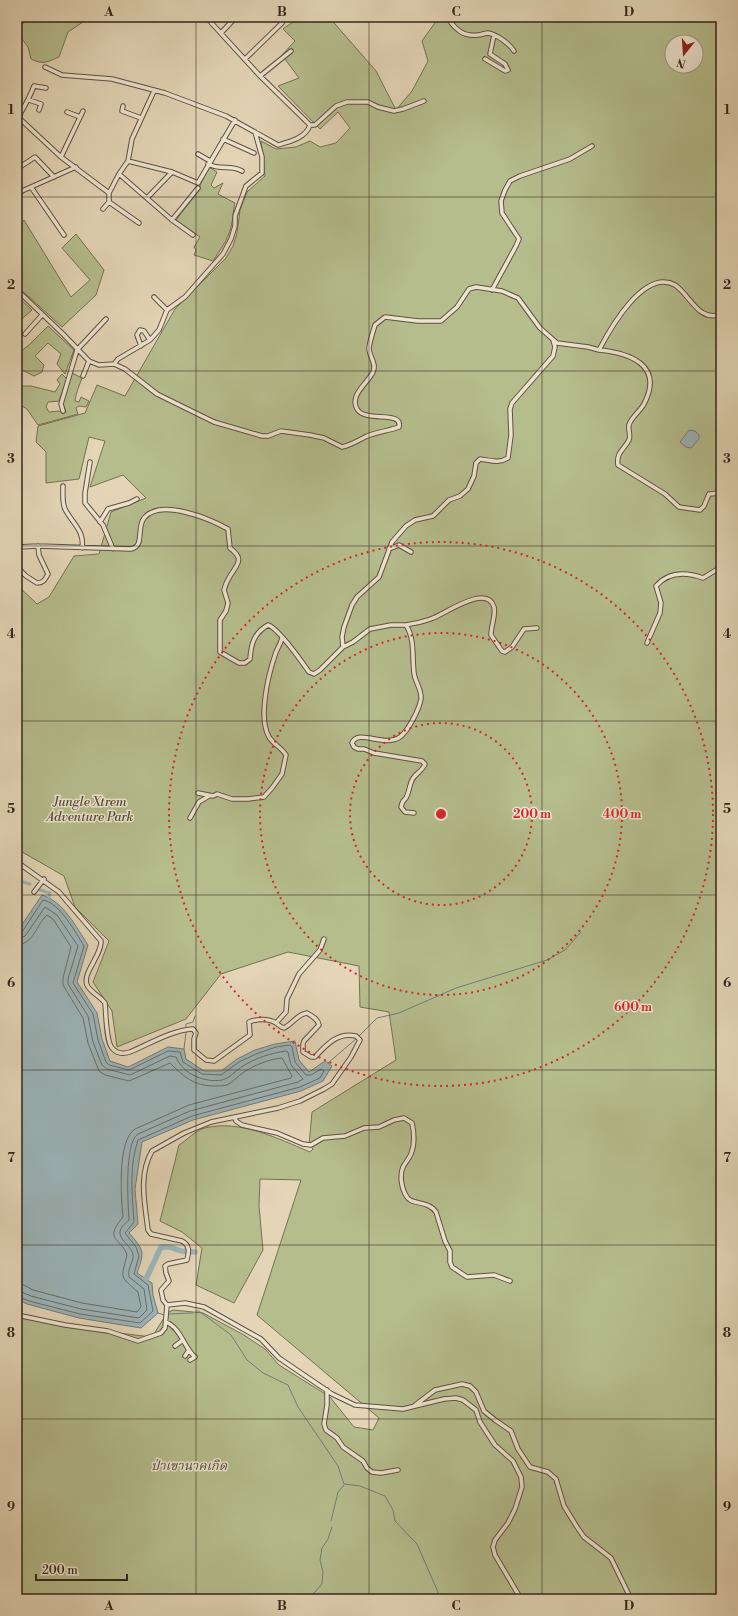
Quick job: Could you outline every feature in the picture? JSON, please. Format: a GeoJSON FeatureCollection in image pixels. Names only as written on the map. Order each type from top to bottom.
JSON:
{"type":"FeatureCollection","features":[{"type":"Feature","properties":{"kind":"street"},"geometry":{"type":"LineString","coordinates":[[206,17],[260,76],[310,125]]}},
{"type":"Feature","properties":{"kind":"street"},"geometry":{"type":"LineString","coordinates":[[221,33],[236,17]]}},
{"type":"Feature","properties":{"kind":"street"},"geometry":{"type":"LineString","coordinates":[[245,59],[282,23],[276,17]]}},
{"type":"Feature","properties":{"kind":"street"},"geometry":{"type":"LineString","coordinates":[[447,17],[453,26],[460,32],[468,35],[488,33],[514,50]]}},
{"type":"Feature","properties":{"kind":"street"},"geometry":{"type":"LineString","coordinates":[[485,59],[505,72],[508,70],[505,64],[490,54],[494,36]]}},
{"type":"Feature","properties":{"kind":"street"},"geometry":{"type":"LineString","coordinates":[[260,76],[291,51]]}},
{"type":"Feature","properties":{"kind":"street"},"geometry":{"type":"LineString","coordinates":[[45,67],[62,74],[112,79],[172,96],[235,120],[278,145],[292,142],[306,132],[310,125]]}},
{"type":"Feature","properties":{"kind":"street"},"geometry":{"type":"LineString","coordinates":[[46,88],[34,86],[29,100],[26,102],[18,118],[61,157],[109,193]]}},
{"type":"Feature","properties":{"kind":"street"},"geometry":{"type":"LineString","coordinates":[[103,209],[109,202],[109,193],[128,161],[132,139],[154,91]]}},
{"type":"Feature","properties":{"kind":"street"},"geometry":{"type":"LineString","coordinates":[[29,100],[41,104],[39,110]]}},
{"type":"Feature","properties":{"kind":"street"},"geometry":{"type":"LineString","coordinates":[[310,125],[315,125],[336,106],[346,102],[368,102],[394,111],[424,101]]}},
{"type":"Feature","properties":{"kind":"street"},"geometry":{"type":"LineString","coordinates":[[17,106],[24,108]]}},
{"type":"Feature","properties":{"kind":"street"},"geometry":{"type":"LineString","coordinates":[[123,106],[122,111],[142,118]]}},
{"type":"Feature","properties":{"kind":"street"},"geometry":{"type":"LineString","coordinates":[[61,157],[83,111]]}},
{"type":"Feature","properties":{"kind":"street"},"geometry":{"type":"LineString","coordinates":[[67,112],[80,117]]}},
{"type":"Feature","properties":{"kind":"street"},"geometry":{"type":"LineString","coordinates":[[128,161],[172,172],[198,183],[235,120]]}},
{"type":"Feature","properties":{"kind":"street"},"geometry":{"type":"LineString","coordinates":[[114,364],[118,359],[150,340],[159,330],[167,310],[185,297],[223,254],[231,239],[235,216],[246,186],[262,173],[262,157],[255,132]]}},
{"type":"Feature","properties":{"kind":"street"},"geometry":{"type":"LineString","coordinates":[[223,140],[254,153]]}},
{"type":"Feature","properties":{"kind":"street"},"geometry":{"type":"LineString","coordinates":[[492,290],[519,239],[502,213],[501,201],[510,181],[520,176],[570,159],[592,146]]}},
{"type":"Feature","properties":{"kind":"street"},"geometry":{"type":"LineString","coordinates":[[198,154],[216,169],[229,167],[238,168],[242,171]]}},
{"type":"Feature","properties":{"kind":"street"},"geometry":{"type":"LineString","coordinates":[[17,169],[35,157],[54,177]]}},
{"type":"Feature","properties":{"kind":"street"},"geometry":{"type":"LineString","coordinates":[[17,197],[22,191],[76,167]]}},
{"type":"Feature","properties":{"kind":"street"},"geometry":{"type":"LineString","coordinates":[[147,198],[172,172]]}},
{"type":"Feature","properties":{"kind":"street"},"geometry":{"type":"LineString","coordinates":[[119,174],[172,220],[193,235]]}},
{"type":"Feature","properties":{"kind":"street"},"geometry":{"type":"LineString","coordinates":[[31,187],[64,235]]}},
{"type":"Feature","properties":{"kind":"street"},"geometry":{"type":"LineString","coordinates":[[172,220],[198,188]]}},
{"type":"Feature","properties":{"kind":"street"},"geometry":{"type":"LineString","coordinates":[[109,202],[139,223]]}},
{"type":"Feature","properties":{"kind":"street"},"geometry":{"type":"LineString","coordinates":[[599,350],[617,319],[632,300],[644,290],[654,285],[666,282],[674,285],[683,292],[702,313],[708,316],[717,316],[721,314]]}},
{"type":"Feature","properties":{"kind":"street"},"geometry":{"type":"LineString","coordinates":[[17,290],[88,361],[99,365],[114,364],[125,369],[157,394],[214,422],[262,436],[268,436],[275,432],[281,431],[310,435],[324,438],[342,447],[357,443],[366,437],[399,427],[399,420],[394,418],[370,416],[361,412],[357,408],[356,396],[375,367],[369,349],[375,325],[385,317],[418,321],[441,321],[457,307],[469,289],[476,287],[502,291],[518,298],[540,328],[557,343],[617,352],[638,361],[647,369],[650,380],[649,392],[645,403],[629,425],[629,440],[617,459],[618,465],[665,494],[679,507],[700,510],[704,506],[709,494],[721,493]]}},
{"type":"Feature","properties":{"kind":"street"},"geometry":{"type":"LineString","coordinates":[[154,297],[167,310]]}},
{"type":"Feature","properties":{"kind":"street"},"geometry":{"type":"LineString","coordinates":[[24,334],[42,315]]}},
{"type":"Feature","properties":{"kind":"street"},"geometry":{"type":"LineString","coordinates":[[63,411],[61,404],[77,350],[106,318]]}},
{"type":"Feature","properties":{"kind":"street"},"geometry":{"type":"LineString","coordinates":[[141,346],[137,335],[140,330],[144,331],[150,340]]}},
{"type":"Feature","properties":{"kind":"street"},"geometry":{"type":"LineString","coordinates":[[343,647],[342,637],[344,627],[352,605],[357,597],[379,577],[392,542],[406,526],[415,520],[433,516],[449,500],[460,496],[468,489],[474,476],[476,463],[480,459],[494,462],[503,461],[508,458],[511,435],[510,409],[512,403],[553,356],[555,347],[553,340]]}},
{"type":"Feature","properties":{"kind":"street"},"geometry":{"type":"LineString","coordinates":[[83,376],[88,361]]}},
{"type":"Feature","properties":{"kind":"street"},"geometry":{"type":"LineString","coordinates":[[90,462],[85,493],[85,503],[100,522],[113,549]]}},
{"type":"Feature","properties":{"kind":"street"},"geometry":{"type":"LineString","coordinates":[[63,486],[64,507],[80,530],[83,540],[82,548]]}},
{"type":"Feature","properties":{"kind":"street"},"geometry":{"type":"LineString","coordinates":[[100,522],[108,508],[129,503],[137,499]]}},
{"type":"Feature","properties":{"kind":"street"},"geometry":{"type":"LineString","coordinates":[[17,547],[136,548],[138,545],[140,527],[144,518],[156,512],[182,511],[228,529],[230,548],[238,554],[239,560],[238,565],[229,578],[224,590],[228,602],[220,620],[220,652],[239,663],[245,663],[250,659],[252,641],[261,629],[268,625],[272,626],[309,672],[314,674],[343,647],[353,642],[370,629],[426,621],[469,600],[483,598],[492,602],[494,606],[495,612],[491,635],[502,651],[505,652],[512,647],[524,629],[537,628]]}},
{"type":"Feature","properties":{"kind":"street"},"geometry":{"type":"LineString","coordinates":[[389,549],[399,545],[411,552]]}},
{"type":"Feature","properties":{"kind":"street"},"geometry":{"type":"LineString","coordinates":[[17,568],[37,583],[42,583],[48,574],[39,555],[38,546]]}},
{"type":"Feature","properties":{"kind":"street"},"geometry":{"type":"LineString","coordinates":[[647,643],[660,613],[662,603],[656,586],[661,579],[667,576],[681,574],[692,574],[703,578],[721,567]]}},
{"type":"Feature","properties":{"kind":"street"},"geometry":{"type":"LineString","coordinates":[[406,624],[414,651],[414,674],[420,690],[421,698],[417,709],[403,734],[395,740],[383,741],[363,736],[357,737],[352,743],[354,747],[358,749],[422,761],[425,764],[424,768],[416,774],[410,782],[406,797],[402,802],[401,807],[405,812],[414,813]]}},
{"type":"Feature","properties":{"kind":"street"},"geometry":{"type":"LineString","coordinates":[[190,818],[199,802],[204,798],[217,794],[232,798],[264,798],[282,774],[286,755],[283,750],[275,746],[269,737],[265,729],[264,717],[267,688],[275,653],[280,646],[282,638]]}},
{"type":"Feature","properties":{"kind":"street"},"geometry":{"type":"LineString","coordinates":[[198,793],[212,796]]}},
{"type":"Feature","properties":{"kind":"street"},"geometry":{"type":"LineString","coordinates":[[17,862],[44,879],[59,892],[101,940],[102,947],[88,974],[87,984],[90,989],[105,1003],[109,1039],[113,1049],[123,1054],[185,1029],[193,1029],[196,1033],[194,1039],[194,1050],[206,1060],[214,1061],[250,1035],[249,1022],[257,1019],[276,1023],[280,1027],[284,1028],[300,1015],[307,1013],[319,1022],[319,1026],[304,1041],[303,1044],[303,1052],[311,1057],[315,1057],[330,1041],[347,1034],[356,1036],[360,1040],[351,1057],[332,1084],[324,1089],[292,1103],[234,1118],[211,1122],[184,1133],[152,1150],[149,1156],[143,1187],[148,1230],[151,1234],[182,1241],[187,1244],[189,1248],[187,1260],[165,1266],[169,1281],[161,1290],[161,1295],[167,1305],[165,1328],[161,1333],[138,1341],[108,1331],[72,1326],[17,1315]]}},
{"type":"Feature","properties":{"kind":"street"},"geometry":{"type":"LineString","coordinates":[[34,892],[44,879]]}},
{"type":"Feature","properties":{"kind":"street"},"geometry":{"type":"LineString","coordinates":[[276,1023],[286,1012],[287,999],[299,974],[320,950],[324,939]]}},
{"type":"Feature","properties":{"kind":"street"},"geometry":{"type":"LineString","coordinates":[[234,1118],[242,1125],[276,1133],[303,1144],[311,1145],[323,1138],[345,1136],[364,1128],[378,1127],[394,1120],[404,1118],[412,1123],[414,1141],[412,1153],[402,1172],[401,1181],[406,1197],[411,1201],[426,1203],[434,1208],[450,1251],[450,1262],[452,1267],[467,1277],[494,1275],[510,1281]]}},
{"type":"Feature","properties":{"kind":"street"},"geometry":{"type":"LineString","coordinates":[[167,1305],[185,1303],[204,1307],[261,1340],[279,1358],[344,1401],[355,1405],[403,1409],[452,1398],[463,1400],[476,1410],[480,1422],[495,1445],[513,1461],[521,1477],[522,1487],[515,1509],[508,1523],[495,1540],[493,1547],[495,1555],[521,1599]]}},
{"type":"Feature","properties":{"kind":"street"},"geometry":{"type":"LineString","coordinates":[[166,1322],[174,1328],[195,1357],[190,1360]]}},
{"type":"Feature","properties":{"kind":"street"},"geometry":{"type":"LineString","coordinates":[[176,1346],[183,1340]]}},
{"type":"Feature","properties":{"kind":"street"},"geometry":{"type":"LineString","coordinates":[[185,1356],[189,1350]]}},
{"type":"Feature","properties":{"kind":"street"},"geometry":{"type":"LineString","coordinates":[[414,1406],[435,1390],[462,1384],[470,1386],[476,1392],[484,1411],[511,1431],[518,1449],[530,1468],[548,1472],[556,1479],[564,1506],[584,1537],[610,1558],[628,1593],[629,1599]]}},
{"type":"Feature","properties":{"kind":"street"},"geometry":{"type":"LineString","coordinates":[[327,1390],[327,1405],[324,1424],[326,1430],[337,1438],[343,1447],[363,1461],[367,1468],[372,1472],[382,1473],[398,1470]]}},
{"type":"Feature","properties":{"kind":"green space"},"geometry":{"type":"Polygon","coordinates":[[[26,17],[83,17],[86,20],[68,32],[59,57],[42,62],[31,59],[28,47],[17,32],[17,23],[23,24],[26,17]]]}},
{"type":"Feature","properties":{"kind":"green space"},"geometry":{"type":"Polygon","coordinates":[[[300,17],[329,17],[376,71],[396,110],[412,91],[428,61],[422,41],[439,17],[721,17],[721,1599],[17,1599],[17,1317],[93,1330],[152,1337],[167,1313],[173,1310],[203,1313],[244,1335],[265,1349],[279,1365],[330,1397],[354,1427],[373,1430],[379,1418],[257,1315],[301,1180],[260,1179],[259,1206],[263,1250],[234,1303],[196,1285],[202,1248],[182,1232],[160,1221],[179,1145],[202,1129],[218,1126],[245,1128],[272,1136],[310,1152],[313,1149],[309,1145],[312,1112],[396,1060],[389,1012],[360,1007],[359,966],[288,952],[221,974],[186,1019],[117,1047],[112,1011],[93,982],[109,941],[75,907],[64,876],[17,849],[17,585],[37,604],[49,597],[74,556],[99,554],[111,512],[146,498],[123,475],[90,487],[105,441],[89,437],[79,479],[46,483],[46,452],[36,442],[38,426],[85,413],[97,385],[125,396],[175,309],[226,258],[233,246],[237,233],[240,210],[247,192],[265,176],[261,141],[276,149],[296,147],[310,141],[320,147],[336,143],[350,128],[338,112],[320,129],[278,86],[299,78],[282,55],[295,41],[283,29],[300,17]]]}},
{"type":"Feature","properties":{"kind":"green space"},"geometry":{"type":"Polygon","coordinates":[[[209,167],[217,172],[211,185],[214,188],[223,183],[218,194],[235,203],[230,232],[224,245],[213,261],[194,255],[196,250],[194,247],[200,237],[176,220],[200,189],[200,185],[209,167]]]}},
{"type":"Feature","properties":{"kind":"green space"},"geometry":{"type":"Polygon","coordinates":[[[24,220],[71,297],[90,280],[62,248],[76,234],[104,270],[96,295],[62,327],[17,286],[17,231],[24,220]]]}},
{"type":"Feature","properties":{"kind":"green space"},"geometry":{"type":"Polygon","coordinates":[[[19,298],[32,310],[17,323],[17,299],[19,298]]]}},
{"type":"Feature","properties":{"kind":"green space"},"geometry":{"type":"Polygon","coordinates":[[[48,326],[74,350],[65,374],[57,364],[61,354],[48,343],[35,356],[44,365],[42,372],[34,376],[22,370],[18,373],[22,386],[31,386],[55,392],[60,384],[57,380],[62,374],[67,379],[59,401],[48,402],[46,407],[49,412],[59,411],[63,414],[66,412],[63,403],[72,373],[82,378],[75,401],[79,402],[81,397],[89,401],[86,407],[79,406],[76,408],[78,414],[38,425],[27,409],[17,403],[17,347],[21,351],[48,326]]]}},
{"type":"Feature","properties":{"kind":"water"},"geometry":{"type":"Polygon","coordinates":[[[689,430],[695,431],[699,435],[699,439],[691,448],[686,447],[680,442],[689,430]]]}},
{"type":"Feature","properties":{"kind":"water"},"geometry":{"type":"Polygon","coordinates":[[[42,895],[50,898],[63,909],[88,945],[77,982],[97,1013],[102,1039],[110,1061],[128,1067],[168,1047],[184,1049],[186,1059],[204,1071],[221,1071],[237,1059],[255,1050],[275,1044],[295,1041],[299,1060],[309,1072],[325,1061],[332,1066],[323,1081],[301,1091],[193,1120],[142,1142],[135,1189],[138,1224],[129,1233],[138,1243],[142,1251],[137,1273],[152,1283],[153,1295],[158,1313],[141,1328],[79,1318],[27,1304],[17,1299],[17,932],[42,895]]]}},
{"type":"Feature","properties":{"kind":"waterway"},"geometry":{"type":"LineString","coordinates":[[17,882],[30,884]]}},
{"type":"Feature","properties":{"kind":"waterway"},"geometry":{"type":"LineString","coordinates":[[40,890],[50,893],[49,897]]}},
{"type":"Feature","properties":{"kind":"waterway"},"geometry":{"type":"LineString","coordinates":[[358,1037],[377,1018],[399,1013],[456,988],[547,960],[565,950],[581,932]]}},
{"type":"Feature","properties":{"kind":"waterway"},"geometry":{"type":"LineString","coordinates":[[186,1027],[186,1024],[193,1022],[195,1016]]}},
{"type":"Feature","properties":{"kind":"waterway"},"geometry":{"type":"LineString","coordinates":[[184,1049],[186,1032]]}},
{"type":"Feature","properties":{"kind":"waterway"},"geometry":{"type":"LineString","coordinates":[[328,1063],[356,1039]]}},
{"type":"Feature","properties":{"kind":"waterway"},"geometry":{"type":"LineString","coordinates":[[146,1279],[161,1247],[170,1247],[181,1251],[195,1252]]}},
{"type":"Feature","properties":{"kind":"waterway"},"geometry":{"type":"LineString","coordinates":[[196,1311],[199,1311],[231,1335],[247,1360],[263,1373],[288,1385],[298,1407],[338,1466],[344,1484],[360,1486],[385,1496],[393,1510],[395,1521],[417,1544],[441,1599]]}},
{"type":"Feature","properties":{"kind":"waterway"},"geometry":{"type":"LineString","coordinates":[[158,1313],[164,1315]]}},
{"type":"Feature","properties":{"kind":"waterway"},"geometry":{"type":"LineString","coordinates":[[168,1314],[193,1313]]}},
{"type":"Feature","properties":{"kind":"waterway"},"geometry":{"type":"LineString","coordinates":[[331,1521],[338,1492],[344,1485]]}},
{"type":"Feature","properties":{"kind":"waterway"},"geometry":{"type":"LineString","coordinates":[[307,1599],[322,1584],[323,1572],[320,1560],[322,1548],[328,1539],[332,1527]]}},
{"type":"Feature","properties":{"kind":"park label","name":"Jungle Xtrem Adventure Park"},"geometry":{"type":"Point","coordinates":[90,808]}},
{"type":"Feature","properties":{"kind":"park label","name":"ป่าเขานาคเกิด"},"geometry":{"type":"Point","coordinates":[189,1465]}}]}
